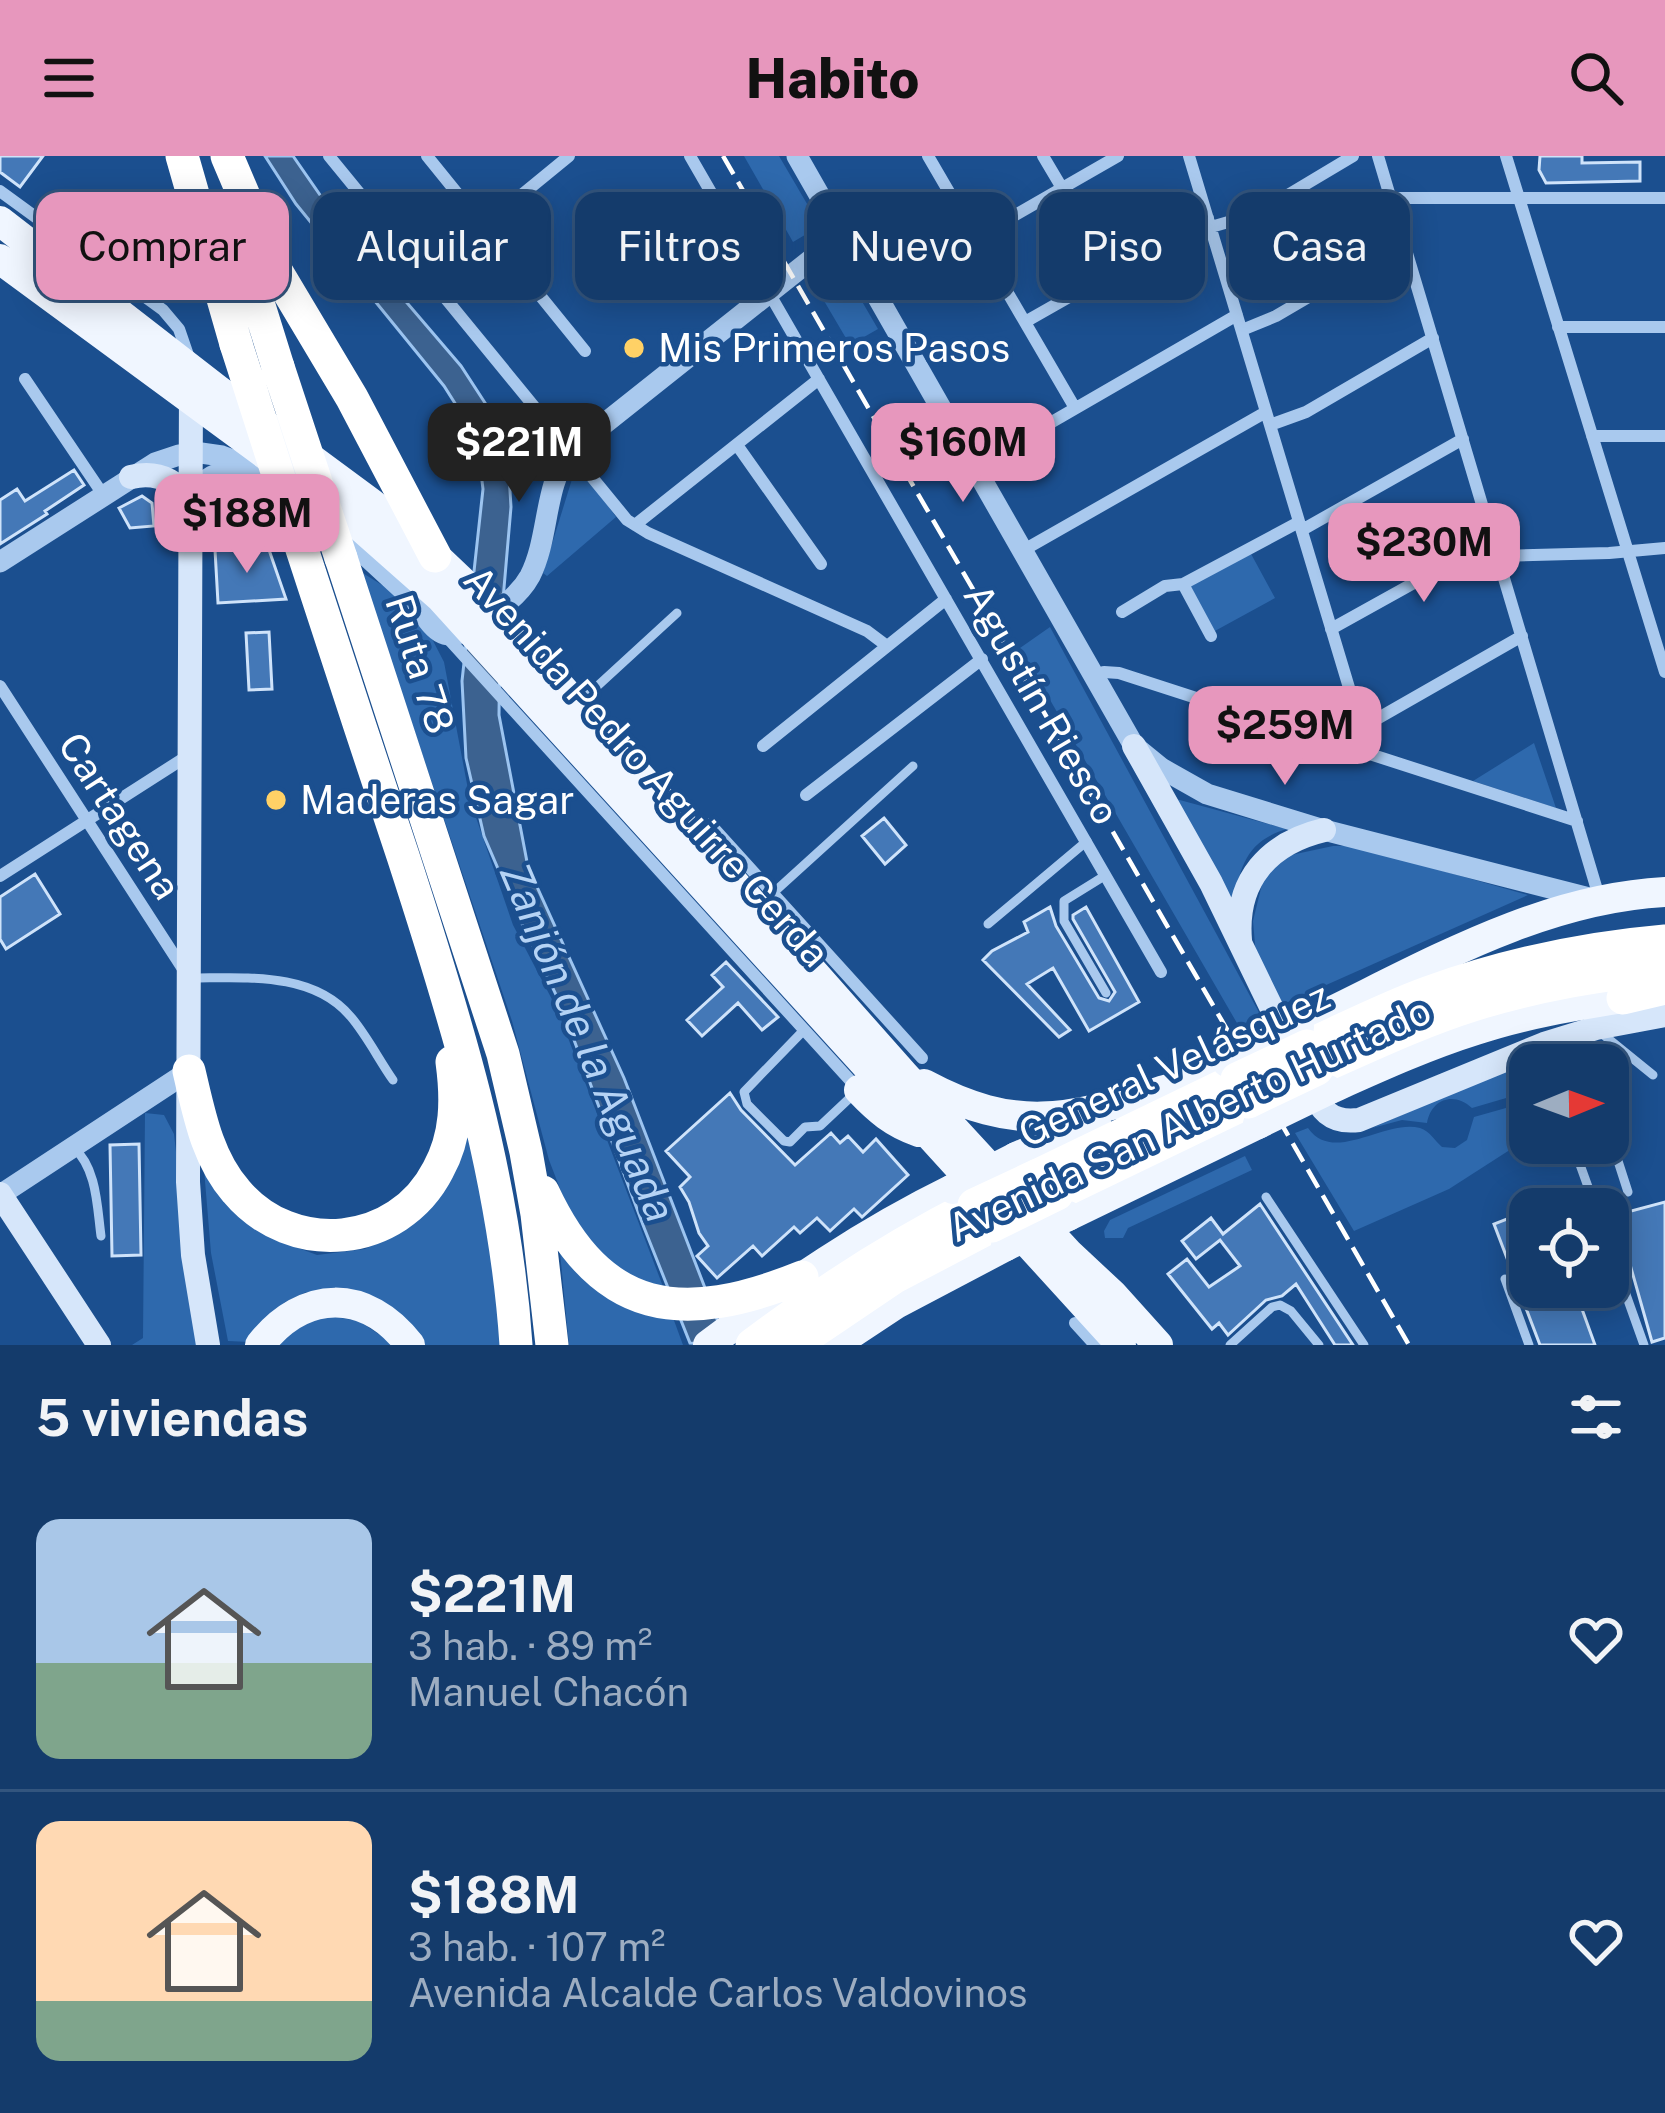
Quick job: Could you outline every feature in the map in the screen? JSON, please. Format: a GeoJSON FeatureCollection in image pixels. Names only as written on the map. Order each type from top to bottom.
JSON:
{"type":"FeatureCollection","features":[{"type":"Feature","properties":{"kind":"highway","name":"Ruta 78"},"geometry":{"type":"LineString","coordinates":[[182,156],[236,344],[439,965],[476,1095],[496,1186],[516,1345]]}},
{"type":"Feature","properties":{"kind":"highway","name":"Ruta 78"},"geometry":{"type":"LineString","coordinates":[[214,156],[278,367],[491,1015],[526,1152],[552,1345]]}},
{"type":"Feature","properties":{"kind":"highway"},"geometry":{"type":"LineString","coordinates":[[227,156],[275,269],[352,398],[434,556]]}},
{"type":"Feature","properties":{"kind":"highway","name":"General Velásquez"},"geometry":{"type":"LineString","coordinates":[[794,1345],[893,1278],[992,1223],[1045,1186],[1313,1058],[1422,995],[1491,972],[1601,948],[1665,941]]}},
{"type":"Feature","properties":{"kind":"highway"},"geometry":{"type":"LineString","coordinates":[[189,1071],[203,1131],[225,1176],[249,1204],[280,1226],[314,1236],[347,1236],[376,1228],[421,1197],[452,1137],[454,1077],[439,965]]}},
{"type":"Feature","properties":{"kind":"highway","name":"General Velásquez"},"geometry":{"type":"LineString","coordinates":[[1313,1058],[1508,995],[1665,967]]}},
{"type":"Feature","properties":{"kind":"highway"},"geometry":{"type":"LineString","coordinates":[[1623,998],[1665,991]]}},
{"type":"Feature","properties":{"kind":"highway"},"geometry":{"type":"LineString","coordinates":[[526,1152],[554,1214],[581,1255],[623,1289],[736,1324],[764,1292],[802,1277]]}},
{"type":"Feature","properties":{"kind":"highway","name":"General Velásquez"},"geometry":{"type":"LineString","coordinates":[[736,1324],[806,1304],[870,1262],[992,1223]]}},
{"type":"Feature","properties":{"kind":"main road","name":"Avenida Pedro Aguirre Cerda"},"geometry":{"type":"LineString","coordinates":[[0,221],[369,532],[472,625],[577,705],[640,797],[930,1136],[992,1223],[1121,1345]]}},
{"type":"Feature","properties":{"kind":"main road","name":"Avenida Pedro Aguirre Cerda"},"geometry":{"type":"LineString","coordinates":[[0,259],[348,485],[460,579],[472,625],[506,667],[640,797],[764,902],[913,1066],[1068,1253],[1159,1345]]}},
{"type":"Feature","properties":{"kind":"main road"},"geometry":{"type":"LineString","coordinates":[[190,383],[190,1219],[208,1345]]}},
{"type":"Feature","properties":{"kind":"main road"},"geometry":{"type":"LineString","coordinates":[[131,477],[168,479],[189,497]]}},
{"type":"Feature","properties":{"kind":"main road"},"geometry":{"type":"LineString","coordinates":[[1134,746],[1178,821],[1320,1108],[1340,1121],[1369,1118],[1509,1059]]}},
{"type":"Feature","properties":{"kind":"main road"},"geometry":{"type":"LineString","coordinates":[[658,868],[640,797],[688,808],[710,824]]}},
{"type":"Feature","properties":{"kind":"main road"},"geometry":{"type":"LineString","coordinates":[[1241,944],[1242,904],[1259,868],[1293,839],[1324,830]]}},
{"type":"Feature","properties":{"kind":"main road","name":"Avenida San Alberto Hurtado"},"geometry":{"type":"LineString","coordinates":[[834,1345],[896,1304],[992,1223],[1172,1088],[1242,1092],[1313,1058],[1497,932],[1600,900],[1665,892]]}},
{"type":"Feature","properties":{"kind":"main road","name":"Avenida San Alberto Hurtado"},"geometry":{"type":"LineString","coordinates":[[1313,1058],[1400,1058],[1480,1028],[1623,998]]}},
{"type":"Feature","properties":{"kind":"main road"},"geometry":{"type":"LineString","coordinates":[[1544,1044],[1596,1028],[1665,1016]]}},
{"type":"Feature","properties":{"kind":"main road"},"geometry":{"type":"LineString","coordinates":[[913,1066],[969,1106],[1019,1117],[1078,1113],[1172,1088]]}},
{"type":"Feature","properties":{"kind":"main road"},"geometry":{"type":"LineString","coordinates":[[859,1090],[893,1122],[930,1136]]}},
{"type":"Feature","properties":{"kind":"main road"},"geometry":{"type":"LineString","coordinates":[[0,1194],[99,1345]]}},
{"type":"Feature","properties":{"kind":"main road"},"geometry":{"type":"LineString","coordinates":[[992,1223],[1085,1334]]}},
{"type":"Feature","properties":{"kind":"main road","name":"Avenida San Alberto Hurtado"},"geometry":{"type":"LineString","coordinates":[[802,1277],[879,1226],[992,1223]]}},
{"type":"Feature","properties":{"kind":"main road"},"geometry":{"type":"LineString","coordinates":[[260,1345],[296,1312],[341,1303],[370,1309],[410,1345]]}},
{"type":"Feature","properties":{"kind":"main road"},"geometry":{"type":"LineString","coordinates":[[708,1345],[736,1324]]}},
{"type":"Feature","properties":{"kind":"street"},"geometry":{"type":"LineString","coordinates":[[329,156],[359,192]]}},
{"type":"Feature","properties":{"kind":"street"},"geometry":{"type":"LineString","coordinates":[[427,156],[456,192]]}},
{"type":"Feature","properties":{"kind":"street"},"geometry":{"type":"LineString","coordinates":[[525,192],[569,156]]}},
{"type":"Feature","properties":{"kind":"street","name":"Agustín Riesco"},"geometry":{"type":"LineString","coordinates":[[690,156],[711,192]]}},
{"type":"Feature","properties":{"kind":"street"},"geometry":{"type":"LineString","coordinates":[[797,156],[818,192]]}},
{"type":"Feature","properties":{"kind":"street"},"geometry":{"type":"LineString","coordinates":[[928,156],[949,192]]}},
{"type":"Feature","properties":{"kind":"street"},"geometry":{"type":"LineString","coordinates":[[1043,156],[1062,188]]}},
{"type":"Feature","properties":{"kind":"street"},"geometry":{"type":"LineString","coordinates":[[1015,215],[1118,156]]}},
{"type":"Feature","properties":{"kind":"street"},"geometry":{"type":"LineString","coordinates":[[1190,156],[1369,754]]}},
{"type":"Feature","properties":{"kind":"street"},"geometry":{"type":"LineString","coordinates":[[1025,322],[1209,222],[1256,214],[1353,156]]}},
{"type":"Feature","properties":{"kind":"street"},"geometry":{"type":"LineString","coordinates":[[1378,156],[1389,192]]}},
{"type":"Feature","properties":{"kind":"street"},"geometry":{"type":"LineString","coordinates":[[1506,156],[1665,672]]}},
{"type":"Feature","properties":{"kind":"street","name":"Avenida Pedro Aguirre Cerda"},"geometry":{"type":"LineString","coordinates":[[0,191],[163,310],[183,337],[190,383]]}},
{"type":"Feature","properties":{"kind":"street"},"geometry":{"type":"LineString","coordinates":[[1410,198],[1665,198]]}},
{"type":"Feature","properties":{"kind":"street"},"geometry":{"type":"LineString","coordinates":[[1410,262],[1600,900]]}},
{"type":"Feature","properties":{"kind":"street"},"geometry":{"type":"LineString","coordinates":[[783,282],[807,263]]}},
{"type":"Feature","properties":{"kind":"street"},"geometry":{"type":"LineString","coordinates":[[448,300],[627,520],[867,631],[887,646]]}},
{"type":"Feature","properties":{"kind":"street"},"geometry":{"type":"LineString","coordinates":[[544,300],[585,351]]}},
{"type":"Feature","properties":{"kind":"street"},"geometry":{"type":"LineString","coordinates":[[0,562],[155,463],[190,454],[222,456],[250,469],[384,570],[438,619],[472,625],[530,574],[556,474],[570,451],[760,300]]}},
{"type":"Feature","properties":{"kind":"street","name":"Agustín Riesco"},"geometry":{"type":"LineString","coordinates":[[775,300],[1161,972]]}},
{"type":"Feature","properties":{"kind":"street"},"geometry":{"type":"LineString","coordinates":[[879,300],[1134,746]]}},
{"type":"Feature","properties":{"kind":"street"},"geometry":{"type":"LineString","coordinates":[[1012,300],[1075,408]]}},
{"type":"Feature","properties":{"kind":"street"},"geometry":{"type":"LineString","coordinates":[[1242,330],[1303,300]]}},
{"type":"Feature","properties":{"kind":"street"},"geometry":{"type":"LineString","coordinates":[[974,467],[1237,315]]}},
{"type":"Feature","properties":{"kind":"street"},"geometry":{"type":"LineString","coordinates":[[1558,327],[1665,327]]}},
{"type":"Feature","properties":{"kind":"street"},"geometry":{"type":"LineString","coordinates":[[1022,551],[1268,418],[1306,412],[1432,338]]}},
{"type":"Feature","properties":{"kind":"street"},"geometry":{"type":"LineString","coordinates":[[25,379],[104,496]]}},
{"type":"Feature","properties":{"kind":"street"},"geometry":{"type":"LineString","coordinates":[[634,525],[819,379]]}},
{"type":"Feature","properties":{"kind":"street"},"geometry":{"type":"LineString","coordinates":[[1592,436],[1665,436]]}},
{"type":"Feature","properties":{"kind":"street"},"geometry":{"type":"LineString","coordinates":[[1122,612],[1165,586],[1183,584],[1300,526],[1463,439]]}},
{"type":"Feature","properties":{"kind":"street"},"geometry":{"type":"LineString","coordinates":[[736,445],[821,564]]}},
{"type":"Feature","properties":{"kind":"street"},"geometry":{"type":"LineString","coordinates":[[189,497],[212,475],[226,469],[250,469]]}},
{"type":"Feature","properties":{"kind":"street"},"geometry":{"type":"LineString","coordinates":[[1331,629],[1493,539]]}},
{"type":"Feature","properties":{"kind":"street"},"geometry":{"type":"LineString","coordinates":[[1498,556],[1665,548]]}},
{"type":"Feature","properties":{"kind":"street"},"geometry":{"type":"LineString","coordinates":[[1183,584],[1211,636]]}},
{"type":"Feature","properties":{"kind":"street"},"geometry":{"type":"LineString","coordinates":[[763,746],[946,599]]}},
{"type":"Feature","properties":{"kind":"street","name":"Avenida Pedro Aguirre Cerda"},"geometry":{"type":"LineString","coordinates":[[472,625],[509,705],[859,1090]]}},
{"type":"Feature","properties":{"kind":"street"},"geometry":{"type":"LineString","coordinates":[[1360,728],[1522,636]]}},
{"type":"Feature","properties":{"kind":"street"},"geometry":{"type":"LineString","coordinates":[[806,795],[982,659]]}},
{"type":"Feature","properties":{"kind":"street"},"geometry":{"type":"LineString","coordinates":[[1093,676],[1119,673],[1577,821]]}},
{"type":"Feature","properties":{"kind":"street","name":"Cartagena"},"geometry":{"type":"LineString","coordinates":[[0,686],[189,977]]}},
{"type":"Feature","properties":{"kind":"street","name":"Avenida San Alberto Hurtado"},"geometry":{"type":"LineString","coordinates":[[1134,746],[1161,769],[1207,794],[1324,830],[1600,900]]}},
{"type":"Feature","properties":{"kind":"street"},"geometry":{"type":"LineString","coordinates":[[0,876],[189,755]]}},
{"type":"Feature","properties":{"kind":"street","name":"Avenida Pedro Aguirre Cerda"},"geometry":{"type":"LineString","coordinates":[[710,824],[764,902]]}},
{"type":"Feature","properties":{"kind":"street"},"geometry":{"type":"LineString","coordinates":[[0,1194],[189,1071]]}},
{"type":"Feature","properties":{"kind":"lane"},"geometry":{"type":"LineString","coordinates":[[577,705],[677,613]]}},
{"type":"Feature","properties":{"kind":"lane"},"geometry":{"type":"LineString","coordinates":[[764,902],[913,766]]}},
{"type":"Feature","properties":{"kind":"lane"},"geometry":{"type":"LineString","coordinates":[[988,924],[1087,841]]}},
{"type":"Feature","properties":{"kind":"lane"},"geometry":{"type":"LineString","coordinates":[[1106,875],[1064,901],[1062,908],[1064,920],[1106,993]]}},
{"type":"Feature","properties":{"kind":"lane"},"geometry":{"type":"LineString","coordinates":[[189,977],[279,979],[319,993],[349,1013],[393,1080]]}},
{"type":"Feature","properties":{"kind":"lane"},"geometry":{"type":"LineString","coordinates":[[1596,1028],[1653,1075]]}},
{"type":"Feature","properties":{"kind":"lane"},"geometry":{"type":"LineString","coordinates":[[804,1030],[744,1092],[747,1104],[790,1142],[805,1127],[820,1126],[859,1090]]}},
{"type":"Feature","properties":{"kind":"lane"},"geometry":{"type":"LineString","coordinates":[[74,1147],[83,1156],[95,1187],[101,1236]]}},
{"type":"Feature","properties":{"kind":"lane"},"geometry":{"type":"LineString","coordinates":[[1266,1197],[1364,1345]]}},
{"type":"Feature","properties":{"kind":"lane"},"geometry":{"type":"LineString","coordinates":[[1505,1279],[1529,1345]]}},
{"type":"Feature","properties":{"kind":"lane"},"geometry":{"type":"LineString","coordinates":[[1629,1303],[1644,1345]]}},
{"type":"Feature","properties":{"kind":"lane"},"geometry":{"type":"LineString","coordinates":[[1230,1345],[1280,1305],[1291,1311],[1319,1345]]}},
{"type":"Feature","properties":{"kind":"shaded area"},"geometry":{"type":"Polygon","coordinates":[[[744,156],[779,156],[807,204],[807,234],[793,242],[783,224],[783,192],[765,192],[744,156]]]}},
{"type":"Feature","properties":{"kind":"shaded area"},"geometry":{"type":"Polygon","coordinates":[[[823,300],[861,300],[878,329],[850,345],[823,300]]]}},
{"type":"Feature","properties":{"kind":"shaded area"},"geometry":{"type":"Polygon","coordinates":[[[577,463],[616,517],[547,576],[543,573],[577,463]]]}},
{"type":"Feature","properties":{"kind":"shaded area"},"geometry":{"type":"Polygon","coordinates":[[[1250,552],[1275,598],[1213,632],[1187,586],[1250,552]]]}},
{"type":"Feature","properties":{"kind":"shaded area"},"geometry":{"type":"Polygon","coordinates":[[[361,572],[395,593],[428,631],[444,662],[470,800],[513,925],[557,1009],[667,1297],[622,1282],[574,1225],[549,1160],[512,1021],[361,572]]]}},
{"type":"Feature","properties":{"kind":"shaded area"},"geometry":{"type":"Polygon","coordinates":[[[1050,627],[1262,1018],[1241,1030],[1020,648],[1050,627]]]}},
{"type":"Feature","properties":{"kind":"shaded area"},"geometry":{"type":"Polygon","coordinates":[[[1534,743],[1556,808],[1473,781],[1534,743]]]}},
{"type":"Feature","properties":{"kind":"shaded area"},"geometry":{"type":"Polygon","coordinates":[[[1176,799],[1287,829],[1262,841],[1247,857],[1233,905],[1176,799]]]}},
{"type":"Feature","properties":{"kind":"shaded area"},"geometry":{"type":"Polygon","coordinates":[[[1355,846],[1528,895],[1279,1006],[1256,956],[1253,921],[1264,876],[1291,855],[1355,846]]]}},
{"type":"Feature","properties":{"kind":"shaded area"},"geometry":{"type":"Polygon","coordinates":[[[1509,1068],[1509,1097],[1472,1108],[1458,1100],[1444,1100],[1433,1108],[1427,1123],[1402,1120],[1372,1128],[1509,1068]]]}},
{"type":"Feature","properties":{"kind":"shaded area"},"geometry":{"type":"Polygon","coordinates":[[[468,1099],[506,1345],[421,1345],[338,1294],[306,1292],[285,1302],[250,1342],[228,1341],[211,1253],[203,1157],[280,1241],[317,1255],[365,1249],[392,1236],[468,1099]]]}},
{"type":"Feature","properties":{"kind":"shaded area"},"geometry":{"type":"Polygon","coordinates":[[[1509,1107],[1509,1150],[1449,1189],[1354,1231],[1295,1133],[1308,1128],[1319,1138],[1345,1142],[1391,1129],[1420,1128],[1442,1147],[1455,1148],[1467,1140],[1474,1117],[1509,1107]]]}},
{"type":"Feature","properties":{"kind":"shaded area"},"geometry":{"type":"Polygon","coordinates":[[[145,1113],[164,1115],[174,1134],[198,1345],[132,1345],[143,1338],[145,1113]]]}},
{"type":"Feature","properties":{"kind":"shaded area"},"geometry":{"type":"Polygon","coordinates":[[[1245,1156],[1252,1170],[1128,1228],[1123,1238],[1105,1238],[1110,1220],[1245,1156]]]}},
{"type":"Feature","properties":{"kind":"shaded area"},"geometry":{"type":"Polygon","coordinates":[[[559,1242],[672,1315],[683,1345],[569,1345],[559,1242]]]}},
{"type":"Feature","properties":{"kind":"shaded area"},"geometry":{"type":"Polygon","coordinates":[[[323,1315],[359,1321],[395,1345],[269,1345],[323,1315]]]}},
{"type":"Feature","properties":{"kind":"water"},"geometry":{"type":"Polygon","coordinates":[[[265,156],[293,156],[318,192],[313,192],[313,225],[265,156]]]}},
{"type":"Feature","properties":{"kind":"water","name":"Zanjón de la Aguada"},"geometry":{"type":"Polygon","coordinates":[[[374,300],[405,300],[461,366],[500,434],[511,507],[500,634],[499,715],[528,867],[624,1078],[727,1345],[690,1343],[561,1005],[484,836],[466,758],[462,681],[483,489],[478,449],[444,386],[374,300]]]}},
{"type":"Feature","properties":{"kind":"building"},"geometry":{"type":"Polygon","coordinates":[[[0,156],[43,156],[20,187],[0,172],[0,156]]]}},
{"type":"Feature","properties":{"kind":"building"},"geometry":{"type":"Polygon","coordinates":[[[1540,156],[1582,156],[1582,163],[1640,162],[1640,181],[1546,183],[1539,170],[1540,156]]]}},
{"type":"Feature","properties":{"kind":"building"},"geometry":{"type":"Polygon","coordinates":[[[74,470],[84,485],[0,544],[0,500],[17,489],[25,501],[74,470]]]}},
{"type":"Feature","properties":{"kind":"building"},"geometry":{"type":"Polygon","coordinates":[[[142,496],[152,503],[154,526],[130,528],[119,508],[142,496]]]}},
{"type":"Feature","properties":{"kind":"building"},"geometry":{"type":"Polygon","coordinates":[[[268,547],[286,599],[218,603],[215,550],[268,547]]]}},
{"type":"Feature","properties":{"kind":"building"},"geometry":{"type":"Polygon","coordinates":[[[269,632],[272,689],[249,690],[246,633],[269,632]]]}},
{"type":"Feature","properties":{"kind":"building"},"geometry":{"type":"Polygon","coordinates":[[[884,818],[906,845],[885,864],[862,836],[884,818]]]}},
{"type":"Feature","properties":{"kind":"building"},"geometry":{"type":"Polygon","coordinates":[[[35,874],[60,914],[6,949],[0,939],[0,897],[35,874]]]}},
{"type":"Feature","properties":{"kind":"building"},"geometry":{"type":"Polygon","coordinates":[[[1050,907],[1056,926],[1099,998],[1109,1001],[1115,992],[1073,919],[1086,907],[1139,1002],[1089,1031],[1053,968],[1027,984],[1070,1030],[1059,1037],[983,960],[1028,932],[1024,922],[1050,907]]]}},
{"type":"Feature","properties":{"kind":"building"},"geometry":{"type":"Polygon","coordinates":[[[726,962],[778,1017],[762,1030],[738,1003],[702,1036],[687,1020],[723,987],[712,975],[726,962]]]}},
{"type":"Feature","properties":{"kind":"building"},"geometry":{"type":"Polygon","coordinates":[[[730,1093],[795,1165],[831,1133],[840,1143],[848,1136],[863,1152],[876,1139],[908,1175],[862,1217],[854,1209],[830,1231],[817,1218],[800,1233],[794,1227],[762,1256],[753,1246],[717,1278],[697,1256],[708,1246],[680,1187],[690,1177],[666,1151],[730,1093]]]}},
{"type":"Feature","properties":{"kind":"building"},"geometry":{"type":"Polygon","coordinates":[[[139,1144],[141,1255],[112,1256],[110,1145],[139,1144]]]}},
{"type":"Feature","properties":{"kind":"building"},"geometry":{"type":"Polygon","coordinates":[[[1665,1202],[1665,1338],[1652,1342],[1629,1261],[1629,1212],[1665,1202]]]}},
{"type":"Feature","properties":{"kind":"building"},"geometry":{"type":"Polygon","coordinates":[[[1260,1204],[1353,1345],[1335,1345],[1296,1284],[1282,1296],[1266,1300],[1228,1335],[1219,1323],[1212,1329],[1168,1274],[1187,1259],[1209,1287],[1240,1266],[1220,1240],[1196,1259],[1182,1241],[1211,1218],[1223,1234],[1260,1204]]]}},
{"type":"Feature","properties":{"kind":"building"},"geometry":{"type":"Polygon","coordinates":[[[1509,1218],[1509,1263],[1494,1224],[1509,1218]]]}},
{"type":"Feature","properties":{"kind":"building"},"geometry":{"type":"Polygon","coordinates":[[[1526,1308],[1582,1308],[1595,1345],[1540,1345],[1526,1308]]]}},
{"type":"Feature","properties":{"kind":"railway"},"geometry":{"type":"LineString","coordinates":[[723,156],[1409,1345]]}},
{"type":"Feature","properties":{"kind":"place","name":"Mis Primeros Pasos"},"geometry":{"type":"Point","coordinates":[634,348]}},
{"type":"Feature","properties":{"kind":"place","name":"Maderas Sagar"},"geometry":{"type":"Point","coordinates":[276,800]}}]}
